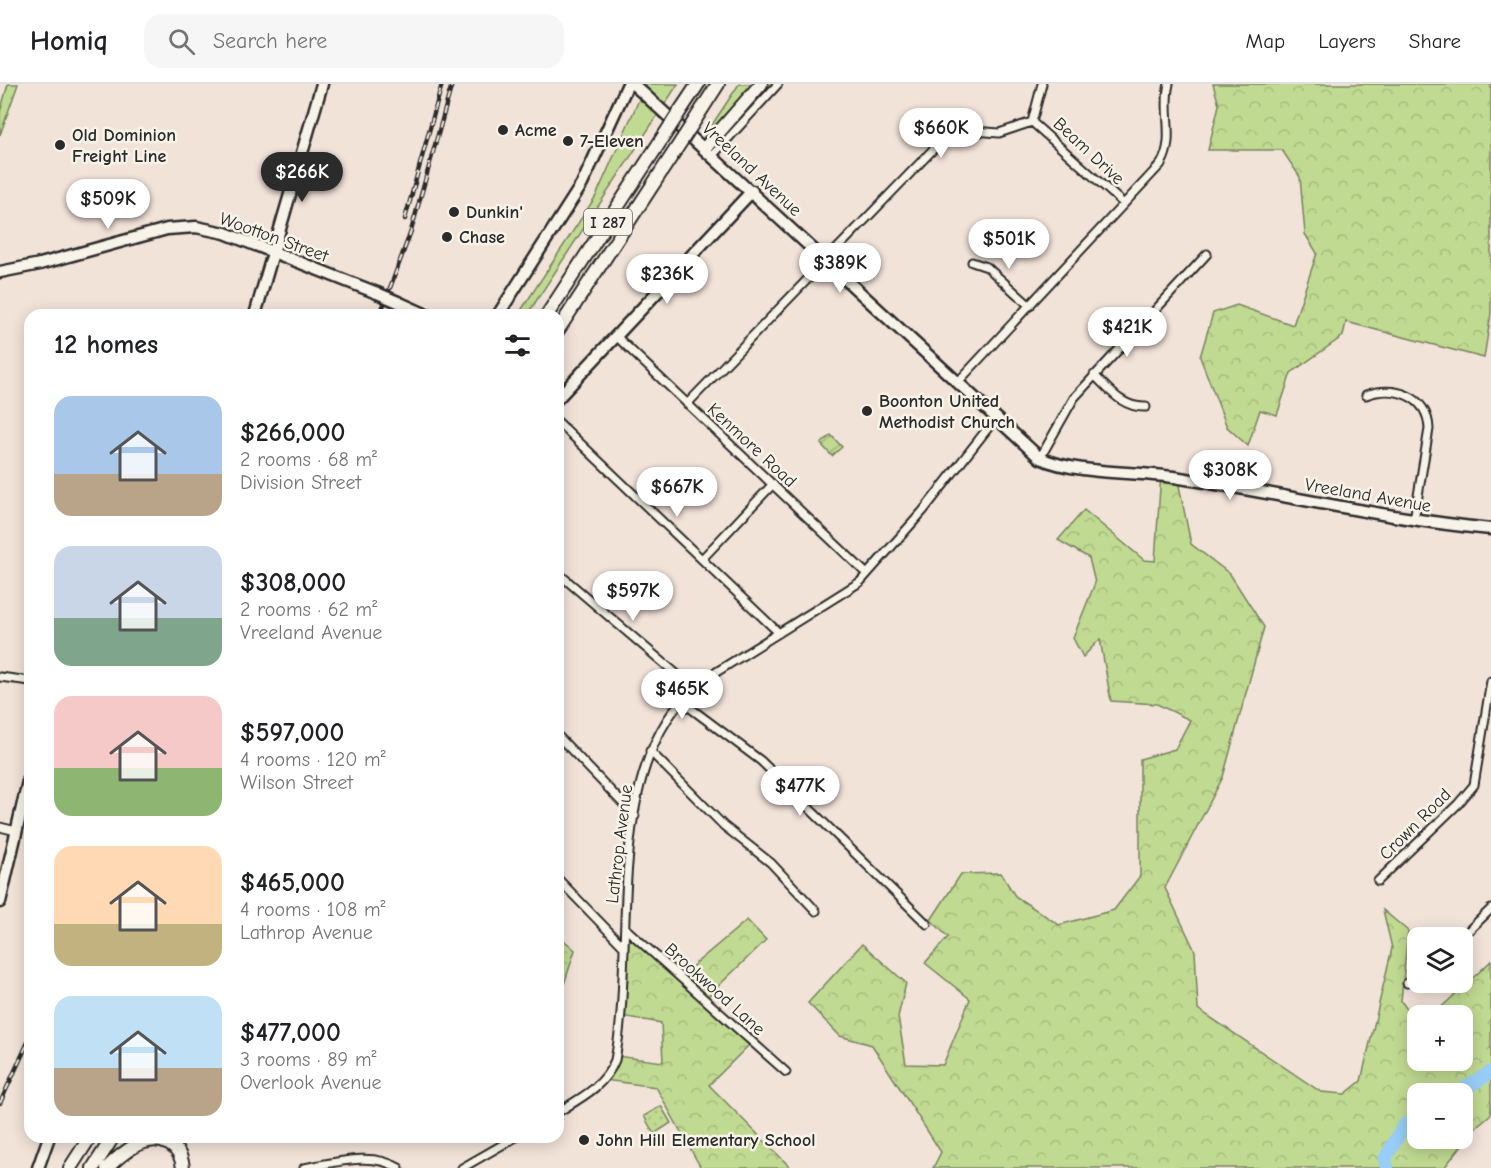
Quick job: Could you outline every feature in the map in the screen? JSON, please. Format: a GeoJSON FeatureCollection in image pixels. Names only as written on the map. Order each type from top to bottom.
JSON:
{"type":"FeatureCollection","features":[{"type":"Feature","properties":{"kind":"highway","name":"I 287"},"geometry":{"type":"LineString","coordinates":[[551,309],[698,84]]}},
{"type":"Feature","properties":{"kind":"highway","name":"I 287"},"geometry":{"type":"LineString","coordinates":[[564,321],[718,84]]}},
{"type":"Feature","properties":{"kind":"highway"},"geometry":{"type":"LineString","coordinates":[[709,152],[761,84]]}},
{"type":"Feature","properties":{"kind":"highway"},"geometry":{"type":"LineString","coordinates":[[70,1168],[86,1143]]}},
{"type":"Feature","properties":{"kind":"highway"},"geometry":{"type":"LineString","coordinates":[[93,1168],[109,1143]]}},
{"type":"Feature","properties":{"kind":"highway"},"geometry":{"type":"LineString","coordinates":[[107,1168],[131,1149],[145,1143]]}},
{"type":"Feature","properties":{"kind":"highway"},"geometry":{"type":"LineString","coordinates":[[162,1143],[173,1146],[180,1157],[183,1168]]}},
{"type":"Feature","properties":{"kind":"street"},"geometry":{"type":"LineString","coordinates":[[257,309],[322,84]]}},
{"type":"Feature","properties":{"kind":"street"},"geometry":{"type":"LineString","coordinates":[[502,309],[582,184],[628,84]]}},
{"type":"Feature","properties":{"kind":"street","name":"Vreeland Avenue"},"geometry":{"type":"LineString","coordinates":[[633,84],[1040,458],[1070,466],[1182,478],[1414,520],[1491,529]]}},
{"type":"Feature","properties":{"kind":"street"},"geometry":{"type":"LineString","coordinates":[[709,152],[778,84]]}},
{"type":"Feature","properties":{"kind":"street"},"geometry":{"type":"LineString","coordinates":[[687,404],[948,134],[962,130],[999,133],[1032,122],[1042,84]]}},
{"type":"Feature","properties":{"kind":"street"},"geometry":{"type":"LineString","coordinates":[[957,383],[1164,160],[1169,136],[1166,95],[1169,84]]}},
{"type":"Feature","properties":{"kind":"street","name":"Beam Drive"},"geometry":{"type":"LineString","coordinates":[[1032,122],[1124,204]]}},
{"type":"Feature","properties":{"kind":"street"},"geometry":{"type":"LineString","coordinates":[[564,392],[752,192]]}},
{"type":"Feature","properties":{"kind":"street","name":"Wootton Street"},"geometry":{"type":"LineString","coordinates":[[0,272],[181,227],[225,233],[414,309]]}},
{"type":"Feature","properties":{"kind":"street"},"geometry":{"type":"LineString","coordinates":[[1040,458],[1065,411],[1094,375],[1207,254]]}},
{"type":"Feature","properties":{"kind":"street"},"geometry":{"type":"LineString","coordinates":[[972,262],[987,267],[1030,306]]}},
{"type":"Feature","properties":{"kind":"street","name":"Kenmore Road"},"geometry":{"type":"LineString","coordinates":[[617,337],[867,574]]}},
{"type":"Feature","properties":{"kind":"street"},"geometry":{"type":"LineString","coordinates":[[1094,375],[1125,404],[1133,407],[1146,406]]}},
{"type":"Feature","properties":{"kind":"street"},"geometry":{"type":"LineString","coordinates":[[1366,395],[1381,390],[1411,396],[1419,402],[1427,414],[1429,429],[1414,520]]}},
{"type":"Feature","properties":{"kind":"street","name":"Lathrop Avenue"},"geometry":{"type":"LineString","coordinates":[[564,1108],[596,1088],[606,1077],[615,1060],[634,816],[650,751],[660,730],[693,688],[860,582],[923,511],[995,419]]}},
{"type":"Feature","properties":{"kind":"street"},"geometry":{"type":"LineString","coordinates":[[564,428],[779,633]]}},
{"type":"Feature","properties":{"kind":"street"},"geometry":{"type":"LineString","coordinates":[[702,559],[773,484]]}},
{"type":"Feature","properties":{"kind":"street"},"geometry":{"type":"LineString","coordinates":[[564,578],[693,688]]}},
{"type":"Feature","properties":{"kind":"street"},"geometry":{"type":"LineString","coordinates":[[0,677],[24,680]]}},
{"type":"Feature","properties":{"kind":"street","name":"Crown Road"},"geometry":{"type":"LineString","coordinates":[[1378,881],[1458,804],[1474,785],[1489,709],[1491,681]]}},
{"type":"Feature","properties":{"kind":"street"},"geometry":{"type":"LineString","coordinates":[[681,701],[761,761],[927,924]]}},
{"type":"Feature","properties":{"kind":"street"},"geometry":{"type":"LineString","coordinates":[[564,742],[634,816]]}},
{"type":"Feature","properties":{"kind":"street"},"geometry":{"type":"LineString","coordinates":[[650,751],[724,826],[771,863],[816,911]]}},
{"type":"Feature","properties":{"kind":"street"},"geometry":{"type":"LineString","coordinates":[[0,902],[24,798]]}},
{"type":"Feature","properties":{"kind":"street"},"geometry":{"type":"LineString","coordinates":[[0,827],[16,831]]}},
{"type":"Feature","properties":{"kind":"street"},"geometry":{"type":"LineString","coordinates":[[564,885],[623,946]]}},
{"type":"Feature","properties":{"kind":"street"},"geometry":{"type":"LineString","coordinates":[[1472,927],[1491,909]]}},
{"type":"Feature","properties":{"kind":"street","name":"Brookwood Lane"},"geometry":{"type":"LineString","coordinates":[[625,928],[786,1072]]}},
{"type":"Feature","properties":{"kind":"street"},"geometry":{"type":"LineString","coordinates":[[38,1168],[47,1143]]}},
{"type":"Feature","properties":{"kind":"street"},"geometry":{"type":"LineString","coordinates":[[462,1168],[506,1143]]}},
{"type":"Feature","properties":{"kind":"street"},"geometry":{"type":"LineString","coordinates":[[304,1168],[361,1160],[381,1161],[399,1168]]}},
{"type":"Feature","properties":{"kind":"green space"},"geometry":{"type":"Polygon","coordinates":[[[8,84],[18,84],[0,135],[0,112],[8,84]]]}},
{"type":"Feature","properties":{"kind":"green space"},"geometry":{"type":"Polygon","coordinates":[[[646,84],[678,84],[531,309],[522,309],[596,196],[646,84]]]}},
{"type":"Feature","properties":{"kind":"green space"},"geometry":{"type":"Polygon","coordinates":[[[739,84],[780,84],[716,158],[700,143],[739,84]]]}},
{"type":"Feature","properties":{"kind":"green space"},"geometry":{"type":"Polygon","coordinates":[[[1213,84],[1491,84],[1491,313],[1484,358],[1346,322],[1343,336],[1291,373],[1277,415],[1260,410],[1248,446],[1227,427],[1200,357],[1213,313],[1237,305],[1293,325],[1317,253],[1305,234],[1300,177],[1282,150],[1208,150],[1219,105],[1213,84]]]}},
{"type":"Feature","properties":{"kind":"green space"},"geometry":{"type":"Polygon","coordinates":[[[831,435],[842,447],[832,456],[821,444],[831,435]]]}},
{"type":"Feature","properties":{"kind":"green space"},"geometry":{"type":"Polygon","coordinates":[[[1161,473],[1177,476],[1191,544],[1230,574],[1264,627],[1223,777],[1165,888],[1195,951],[1198,1009],[1321,1092],[1345,1094],[1361,1081],[1392,948],[1383,910],[1407,930],[1401,1001],[1407,1009],[1407,1071],[1473,1071],[1473,1005],[1444,1005],[1457,993],[1473,993],[1473,978],[1491,961],[1491,1114],[1473,1131],[1473,1083],[1407,1083],[1407,1149],[1459,1149],[1444,1168],[933,1168],[941,1152],[872,1045],[840,1036],[808,1003],[862,944],[906,983],[898,1017],[906,1064],[943,1065],[970,999],[925,963],[948,937],[931,920],[961,874],[1001,873],[1015,896],[1059,925],[1114,910],[1140,876],[1140,759],[1175,749],[1190,720],[1157,704],[1111,701],[1100,639],[1083,657],[1073,638],[1095,583],[1089,558],[1058,540],[1084,510],[1144,560],[1155,561],[1161,473]]]}},
{"type":"Feature","properties":{"kind":"green space"},"geometry":{"type":"Polygon","coordinates":[[[747,920],[766,940],[707,997],[753,1041],[709,1085],[791,1168],[701,1168],[656,1087],[604,1080],[616,1056],[663,1062],[661,1023],[621,1016],[626,929],[683,974],[747,920]]]}},
{"type":"Feature","properties":{"kind":"green space"},"geometry":{"type":"Polygon","coordinates":[[[564,940],[575,950],[564,984],[564,940]]]}},
{"type":"Feature","properties":{"kind":"green space"},"geometry":{"type":"Polygon","coordinates":[[[661,1106],[671,1123],[654,1134],[644,1116],[661,1106]]]}},
{"type":"Feature","properties":{"kind":"waterway"},"geometry":{"type":"LineString","coordinates":[[1473,1083],[1491,1072]]}},
{"type":"Feature","properties":{"kind":"waterway"},"geometry":{"type":"LineString","coordinates":[[1387,1168],[1385,1159],[1404,1125],[1407,1124]]}},
{"type":"Feature","properties":{"kind":"railway"},"geometry":{"type":"LineString","coordinates":[[405,219],[442,84]]}},
{"type":"Feature","properties":{"kind":"railway"},"geometry":{"type":"LineString","coordinates":[[382,309],[411,231],[452,84]]}},
{"type":"Feature","properties":{"kind":"railway"},"geometry":{"type":"LineString","coordinates":[[0,1103],[24,1051]]}},
{"type":"Feature","properties":{"kind":"place","name":"Acme"},"geometry":{"type":"Point","coordinates":[503,130]}},
{"type":"Feature","properties":{"kind":"place","name":"7-Eleven"},"geometry":{"type":"Point","coordinates":[568,141]}},
{"type":"Feature","properties":{"kind":"place","name":"Old Dominion Freight Line"},"geometry":{"type":"Point","coordinates":[60,145]}},
{"type":"Feature","properties":{"kind":"place","name":"Dunkin'"},"geometry":{"type":"Point","coordinates":[454,212]}},
{"type":"Feature","properties":{"kind":"place","name":"Chase"},"geometry":{"type":"Point","coordinates":[447,237]}},
{"type":"Feature","properties":{"kind":"place","name":"Boonton United Methodist Church"},"geometry":{"type":"Point","coordinates":[867,411]}},
{"type":"Feature","properties":{"kind":"place","name":"John Hill Elementary School"},"geometry":{"type":"Point","coordinates":[584,1140]}}]}
